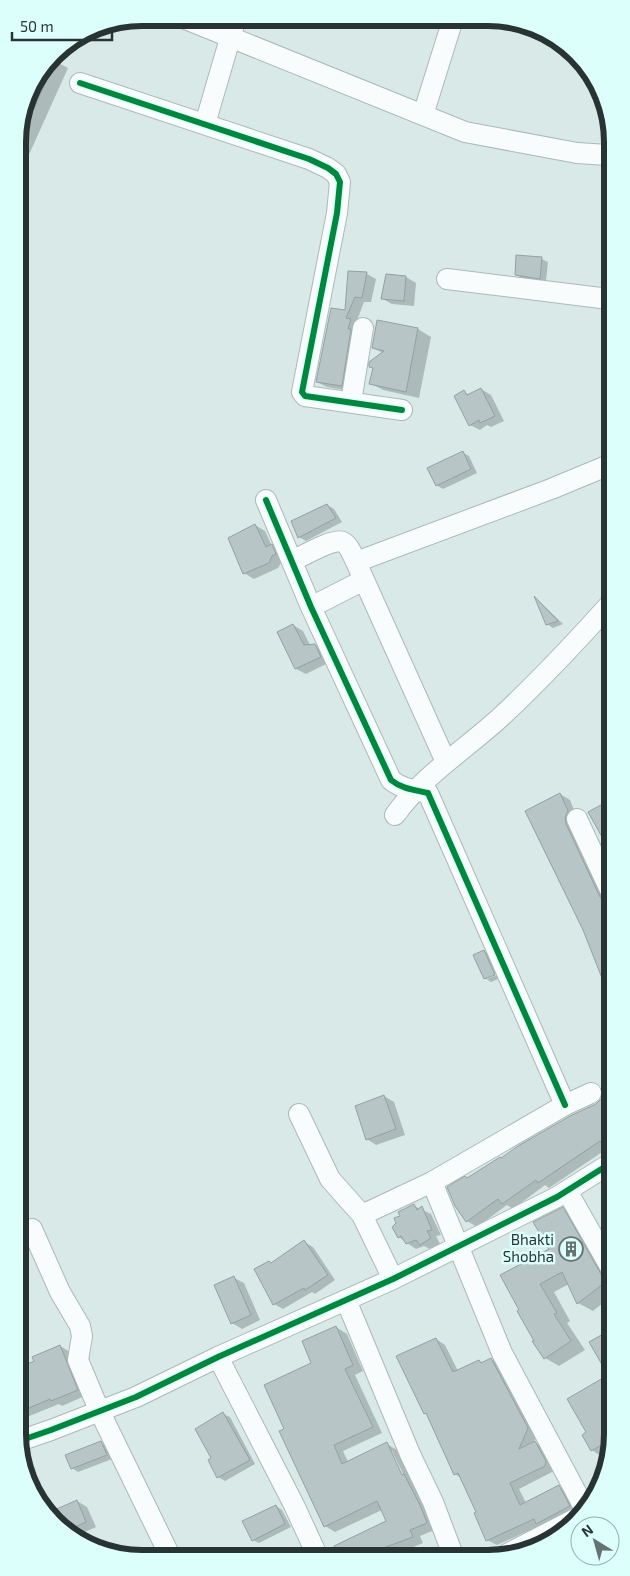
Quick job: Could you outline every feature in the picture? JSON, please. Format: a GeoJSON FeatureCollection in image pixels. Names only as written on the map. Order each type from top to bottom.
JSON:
{"type":"FeatureCollection","features":[{"type":"Feature","properties":{"kind":"street"},"geometry":{"type":"LineString","coordinates":[[203,26],[474,134],[577,153],[604,155]]}},
{"type":"Feature","properties":{"kind":"street"},"geometry":{"type":"LineString","coordinates":[[204,124],[233,26]]}},
{"type":"Feature","properties":{"kind":"street"},"geometry":{"type":"LineString","coordinates":[[423,115],[451,26]]}},
{"type":"Feature","properties":{"kind":"street"},"geometry":{"type":"LineString","coordinates":[[80,84],[309,158],[336,174],[340,182],[336,213],[302,392],[305,396],[402,410]]}},
{"type":"Feature","properties":{"kind":"street"},"geometry":{"type":"LineString","coordinates":[[447,279],[604,298]]}},
{"type":"Feature","properties":{"kind":"street"},"geometry":{"type":"LineString","coordinates":[[351,402],[363,328]]}},
{"type":"Feature","properties":{"kind":"street"},"geometry":{"type":"LineString","coordinates":[[356,562],[604,468]]}},
{"type":"Feature","properties":{"kind":"street"},"geometry":{"type":"LineString","coordinates":[[266,500],[312,607],[391,780],[397,785],[428,793],[565,1105]]}},
{"type":"Feature","properties":{"kind":"street"},"geometry":{"type":"LineString","coordinates":[[292,561],[332,542],[341,540],[346,543],[446,762]]}},
{"type":"Feature","properties":{"kind":"street"},"geometry":{"type":"LineString","coordinates":[[312,607],[364,580]]}},
{"type":"Feature","properties":{"kind":"street"},"geometry":{"type":"LineString","coordinates":[[395,815],[415,790],[503,715],[571,648],[604,611]]}},
{"type":"Feature","properties":{"kind":"street"},"geometry":{"type":"LineString","coordinates":[[577,819],[604,877]]}},
{"type":"Feature","properties":{"kind":"street"},"geometry":{"type":"LineString","coordinates":[[362,1215],[432,1182],[565,1105],[591,1094]]}},
{"type":"Feature","properties":{"kind":"street"},"geometry":{"type":"LineString","coordinates":[[299,1114],[330,1180],[362,1215],[393,1280]]}},
{"type":"Feature","properties":{"kind":"street"},"geometry":{"type":"LineString","coordinates":[[26,1439],[136,1397],[218,1358],[393,1280],[459,1248],[567,1191],[604,1167]]}},
{"type":"Feature","properties":{"kind":"street"},"geometry":{"type":"LineString","coordinates":[[432,1182],[502,1353],[582,1503]]}},
{"type":"Feature","properties":{"kind":"street"},"geometry":{"type":"LineString","coordinates":[[567,1191],[604,1256]]}},
{"type":"Feature","properties":{"kind":"street"},"geometry":{"type":"LineString","coordinates":[[32,1229],[60,1292],[80,1326],[82,1336],[78,1360],[99,1410],[167,1550]]}},
{"type":"Feature","properties":{"kind":"street"},"geometry":{"type":"LineString","coordinates":[[346,1300],[410,1454],[433,1502],[451,1550]]}},
{"type":"Feature","properties":{"kind":"street"},"geometry":{"type":"LineString","coordinates":[[218,1358],[294,1505],[315,1550]]}},
{"type":"Feature","properties":{"kind":"building"},"geometry":{"type":"Polygon","coordinates":[[[51,70],[28,122],[38,91],[51,70]]]}},
{"type":"Feature","properties":{"kind":"building"},"geometry":{"type":"Polygon","coordinates":[[[516,255],[542,257],[540,279],[515,275],[516,255]]]}},
{"type":"Feature","properties":{"kind":"building"},"geometry":{"type":"Polygon","coordinates":[[[348,271],[367,272],[362,298],[355,297],[346,318],[351,319],[348,329],[351,329],[342,386],[316,382],[331,308],[345,310],[348,271]]]}},
{"type":"Feature","properties":{"kind":"building"},"geometry":{"type":"Polygon","coordinates":[[[386,274],[406,276],[404,301],[381,299],[386,274]]]}},
{"type":"Feature","properties":{"kind":"building"},"geometry":{"type":"Polygon","coordinates":[[[377,320],[418,328],[406,392],[369,384],[373,368],[369,367],[369,362],[384,351],[372,348],[377,320]]]}},
{"type":"Feature","properties":{"kind":"building"},"geometry":{"type":"Polygon","coordinates":[[[481,388],[495,416],[480,423],[479,420],[469,426],[454,396],[464,390],[467,395],[481,388]]]}},
{"type":"Feature","properties":{"kind":"building"},"geometry":{"type":"Polygon","coordinates":[[[463,451],[471,469],[436,486],[427,468],[463,451]]]}},
{"type":"Feature","properties":{"kind":"building"},"geometry":{"type":"Polygon","coordinates":[[[327,504],[336,518],[298,538],[291,521],[327,504]]]}},
{"type":"Feature","properties":{"kind":"building"},"geometry":{"type":"Polygon","coordinates":[[[255,524],[266,547],[272,544],[276,554],[272,556],[269,563],[243,574],[228,538],[255,524]]]}},
{"type":"Feature","properties":{"kind":"building"},"geometry":{"type":"Polygon","coordinates":[[[534,596],[558,621],[546,625],[534,596]]]}},
{"type":"Feature","properties":{"kind":"building"},"geometry":{"type":"Polygon","coordinates":[[[293,624],[304,645],[315,644],[321,657],[295,669],[277,632],[293,624]]]}},
{"type":"Feature","properties":{"kind":"building"},"geometry":{"type":"Polygon","coordinates":[[[560,793],[568,811],[565,817],[566,824],[600,897],[604,901],[604,983],[583,930],[525,811],[560,793]]]}},
{"type":"Feature","properties":{"kind":"building"},"geometry":{"type":"Polygon","coordinates":[[[604,803],[604,841],[588,812],[604,803]]]}},
{"type":"Feature","properties":{"kind":"building"},"geometry":{"type":"Polygon","coordinates":[[[484,950],[495,975],[484,979],[473,955],[484,950]]]}},
{"type":"Feature","properties":{"kind":"building"},"geometry":{"type":"Polygon","coordinates":[[[384,1095],[396,1129],[366,1140],[355,1106],[384,1095]]]}},
{"type":"Feature","properties":{"kind":"building"},"geometry":{"type":"Polygon","coordinates":[[[602,1098],[604,1101],[604,1142],[602,1143],[600,1141],[538,1183],[536,1180],[502,1204],[498,1199],[466,1222],[455,1206],[447,1187],[465,1176],[467,1178],[570,1116],[596,1104],[602,1098]]]}},
{"type":"Feature","properties":{"kind":"building"},"geometry":{"type":"Polygon","coordinates":[[[414,1204],[417,1210],[422,1206],[432,1230],[427,1231],[431,1238],[420,1245],[416,1240],[406,1244],[401,1236],[398,1238],[392,1227],[396,1223],[394,1218],[400,1216],[398,1212],[414,1204]]]}},
{"type":"Feature","properties":{"kind":"building"},"geometry":{"type":"Polygon","coordinates":[[[563,1207],[604,1278],[604,1283],[577,1304],[562,1272],[540,1284],[557,1313],[554,1314],[571,1341],[544,1359],[532,1341],[534,1341],[500,1275],[549,1249],[533,1222],[563,1207]]]}},
{"type":"Feature","properties":{"kind":"building"},"geometry":{"type":"Polygon","coordinates":[[[304,1240],[328,1275],[305,1290],[304,1288],[273,1305],[254,1269],[269,1261],[271,1263],[304,1240]]]}},
{"type":"Feature","properties":{"kind":"building"},"geometry":{"type":"Polygon","coordinates":[[[234,1276],[251,1315],[231,1324],[214,1285],[234,1276]]]}},
{"type":"Feature","properties":{"kind":"building"},"geometry":{"type":"Polygon","coordinates":[[[336,1326],[353,1365],[345,1369],[373,1427],[334,1445],[342,1464],[387,1442],[402,1475],[404,1474],[420,1505],[427,1523],[410,1530],[413,1537],[383,1548],[384,1550],[336,1550],[334,1546],[386,1521],[377,1501],[324,1527],[279,1431],[284,1429],[264,1385],[311,1363],[302,1341],[336,1326]]]}},
{"type":"Feature","properties":{"kind":"building"},"geometry":{"type":"Polygon","coordinates":[[[604,1334],[604,1368],[589,1342],[604,1334]]]}},
{"type":"Feature","properties":{"kind":"building"},"geometry":{"type":"Polygon","coordinates":[[[436,1338],[453,1372],[479,1360],[481,1363],[491,1358],[528,1428],[519,1449],[535,1441],[546,1461],[545,1466],[510,1483],[520,1505],[559,1485],[570,1506],[536,1524],[534,1519],[486,1541],[474,1513],[476,1512],[458,1473],[454,1475],[426,1413],[424,1414],[396,1356],[436,1338]]]}},
{"type":"Feature","properties":{"kind":"building"},"geometry":{"type":"Polygon","coordinates":[[[60,1345],[78,1390],[26,1409],[26,1365],[34,1361],[32,1357],[60,1345]]]}},
{"type":"Feature","properties":{"kind":"building"},"geometry":{"type":"Polygon","coordinates":[[[604,1377],[604,1444],[591,1451],[582,1435],[586,1432],[567,1399],[604,1377]]]}},
{"type":"Feature","properties":{"kind":"building"},"geometry":{"type":"Polygon","coordinates":[[[223,1412],[250,1460],[217,1478],[208,1460],[211,1458],[195,1429],[223,1412]]]}},
{"type":"Feature","properties":{"kind":"building"},"geometry":{"type":"Polygon","coordinates":[[[101,1441],[107,1455],[71,1469],[65,1455],[101,1441]]]}},
{"type":"Feature","properties":{"kind":"building"},"geometry":{"type":"Polygon","coordinates":[[[77,1500],[86,1522],[74,1527],[55,1510],[77,1500]]]}},
{"type":"Feature","properties":{"kind":"building"},"geometry":{"type":"Polygon","coordinates":[[[276,1505],[285,1524],[252,1541],[242,1521],[276,1505]]]}},
{"type":"Feature","properties":{"kind":"cycle path"},"geometry":{"type":"LineString","coordinates":[[80,83],[309,159],[336,174],[340,182],[337,213],[302,392],[305,396],[402,410]]}},
{"type":"Feature","properties":{"kind":"cycle path"},"geometry":{"type":"LineString","coordinates":[[266,500],[311,607],[391,780],[404,787],[428,793],[565,1105]]}},
{"type":"Feature","properties":{"kind":"cycle path"},"geometry":{"type":"LineString","coordinates":[[26,1439],[136,1397],[218,1357],[393,1279],[557,1197],[604,1167]]}},
{"type":"Feature","properties":{"kind":"place","name":"Bhakti Shobha"},"geometry":{"type":"Point","coordinates":[571,1249]}}]}
